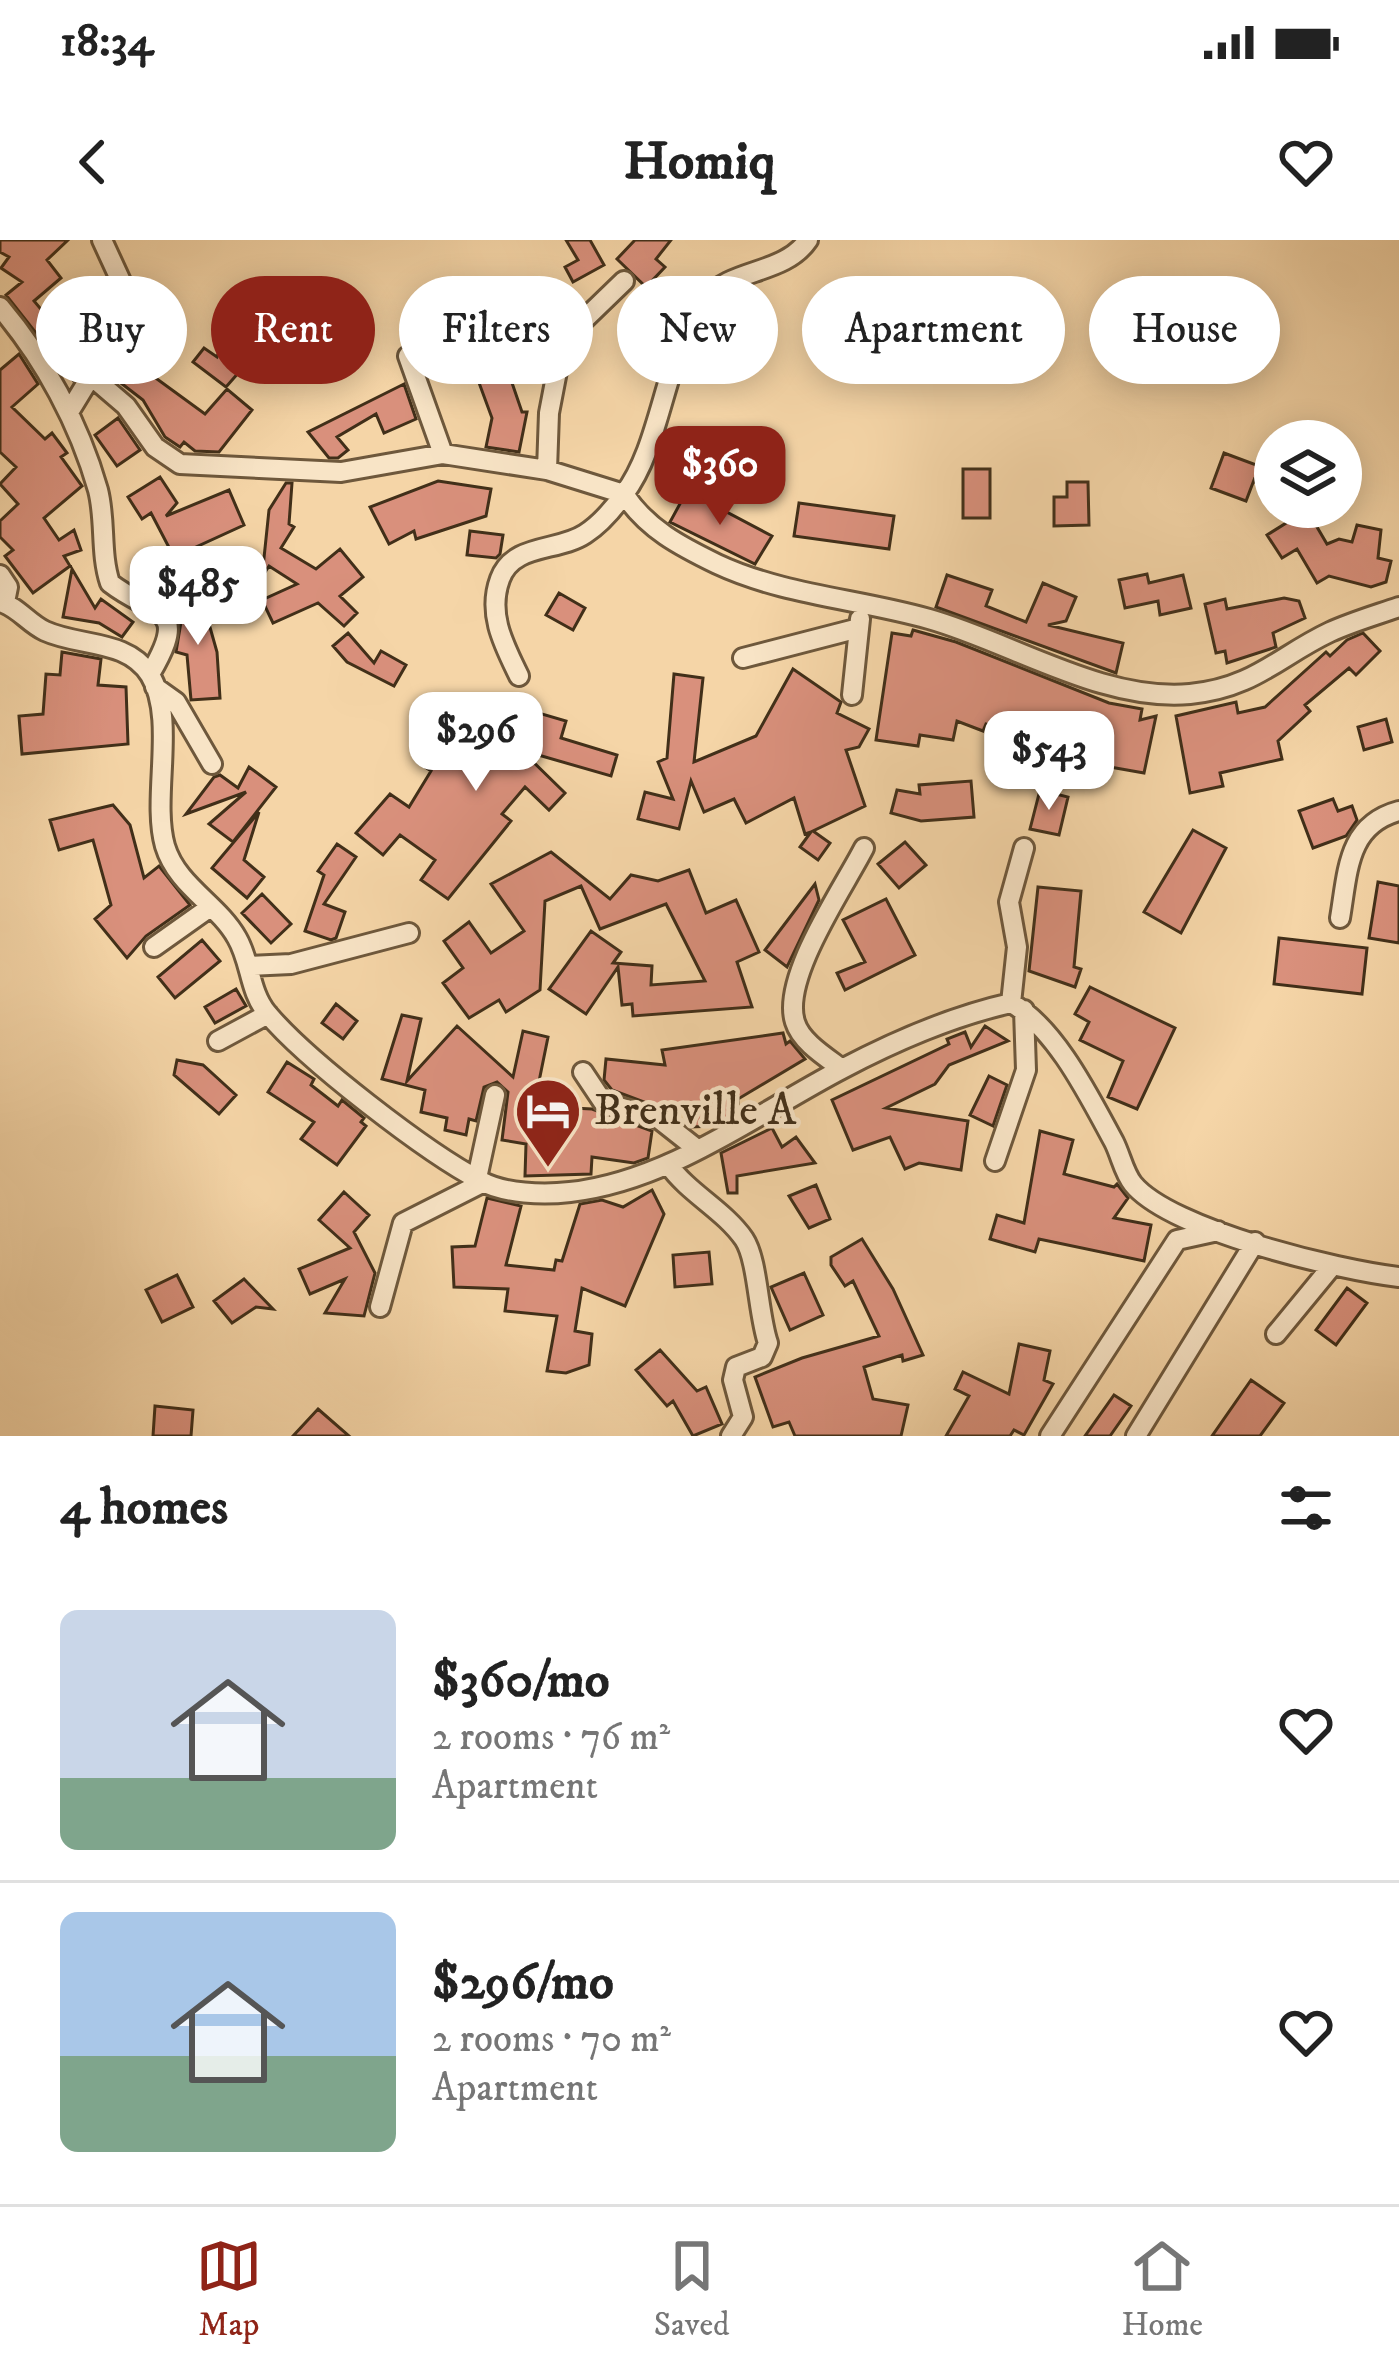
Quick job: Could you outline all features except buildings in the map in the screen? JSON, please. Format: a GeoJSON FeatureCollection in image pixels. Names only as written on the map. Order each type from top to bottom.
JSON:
{"type":"FeatureCollection","features":[{"type":"Feature","properties":{"kind":"street"},"geometry":{"type":"LineString","coordinates":[[102,240],[119,276]]}},
{"type":"Feature","properties":{"kind":"street"},"geometry":{"type":"LineString","coordinates":[[519,676],[497,632],[500,578],[513,559],[587,533],[624,494],[640,469],[670,376],[706,298],[724,285],[784,262],[808,240]]}},
{"type":"Feature","properties":{"kind":"street"},"geometry":{"type":"LineString","coordinates":[[547,470],[549,413],[563,340],[617,288]]}},
{"type":"Feature","properties":{"kind":"street"},"geometry":{"type":"LineString","coordinates":[[0,307],[39,359],[68,412],[98,491],[110,584],[164,612],[169,625],[152,681],[160,712],[160,826],[167,853],[185,883],[237,936],[254,992],[268,1014],[348,1086],[480,1180],[526,1192],[572,1192],[668,1164],[842,1069],[973,1012],[1017,1007]]}},
{"type":"Feature","properties":{"kind":"street"},"geometry":{"type":"LineString","coordinates":[[68,412],[86,384]]}},
{"type":"Feature","properties":{"kind":"street"},"geometry":{"type":"LineString","coordinates":[[100,384],[125,406],[155,447],[180,464],[340,472],[443,454],[547,470],[624,494],[641,519],[721,566],[796,590],[979,634],[1076,676],[1187,694],[1240,683],[1327,633],[1399,607]]}},
{"type":"Feature","properties":{"kind":"street"},"geometry":{"type":"LineString","coordinates":[[418,384],[443,454]]}},
{"type":"Feature","properties":{"kind":"street"},"geometry":{"type":"LineString","coordinates":[[0,575],[8,587],[3,602],[46,632],[126,651],[176,702],[212,764]]}},
{"type":"Feature","properties":{"kind":"street"},"geometry":{"type":"LineString","coordinates":[[852,695],[862,603]]}},
{"type":"Feature","properties":{"kind":"street"},"geometry":{"type":"LineString","coordinates":[[743,658],[859,628]]}},
{"type":"Feature","properties":{"kind":"street"},"geometry":{"type":"LineString","coordinates":[[1340,918],[1362,832],[1371,820],[1399,811]]}},
{"type":"Feature","properties":{"kind":"street"},"geometry":{"type":"LineString","coordinates":[[842,1069],[796,1028],[791,1001],[802,967],[864,848]]}},
{"type":"Feature","properties":{"kind":"street"},"geometry":{"type":"LineString","coordinates":[[995,1162],[1026,1070],[1009,902],[1024,848]]}},
{"type":"Feature","properties":{"kind":"street"},"geometry":{"type":"LineString","coordinates":[[154,947],[209,908]]}},
{"type":"Feature","properties":{"kind":"street"},"geometry":{"type":"LineString","coordinates":[[248,966],[291,964],[410,933]]}},
{"type":"Feature","properties":{"kind":"street"},"geometry":{"type":"LineString","coordinates":[[1017,1007],[1078,1084],[1116,1146],[1130,1181],[1156,1206],[1332,1266],[1399,1277]]}},
{"type":"Feature","properties":{"kind":"street"},"geometry":{"type":"LineString","coordinates":[[218,1041],[268,1014]]}},
{"type":"Feature","properties":{"kind":"street"},"geometry":{"type":"LineString","coordinates":[[583,1072],[603,1102],[659,1119],[697,1149]]}},
{"type":"Feature","properties":{"kind":"street"},"geometry":{"type":"LineString","coordinates":[[480,1180],[495,1094]]}},
{"type":"Feature","properties":{"kind":"street"},"geometry":{"type":"LineString","coordinates":[[668,1164],[678,1180],[744,1239],[755,1271],[757,1311],[768,1343],[762,1357],[736,1367],[734,1380],[743,1417],[731,1436]]}},
{"type":"Feature","properties":{"kind":"street"},"geometry":{"type":"LineString","coordinates":[[380,1307],[403,1223],[480,1180]]}},
{"type":"Feature","properties":{"kind":"street"},"geometry":{"type":"LineString","coordinates":[[1050,1436],[1177,1240],[1223,1230]]}},
{"type":"Feature","properties":{"kind":"street"},"geometry":{"type":"LineString","coordinates":[[1136,1436],[1255,1242]]}},
{"type":"Feature","properties":{"kind":"street"},"geometry":{"type":"LineString","coordinates":[[1276,1334],[1332,1266]]}},
{"type":"Feature","properties":{"kind":"place","name":"Brenville A"},"geometry":{"type":"Point","coordinates":[548,1170]}}]}
